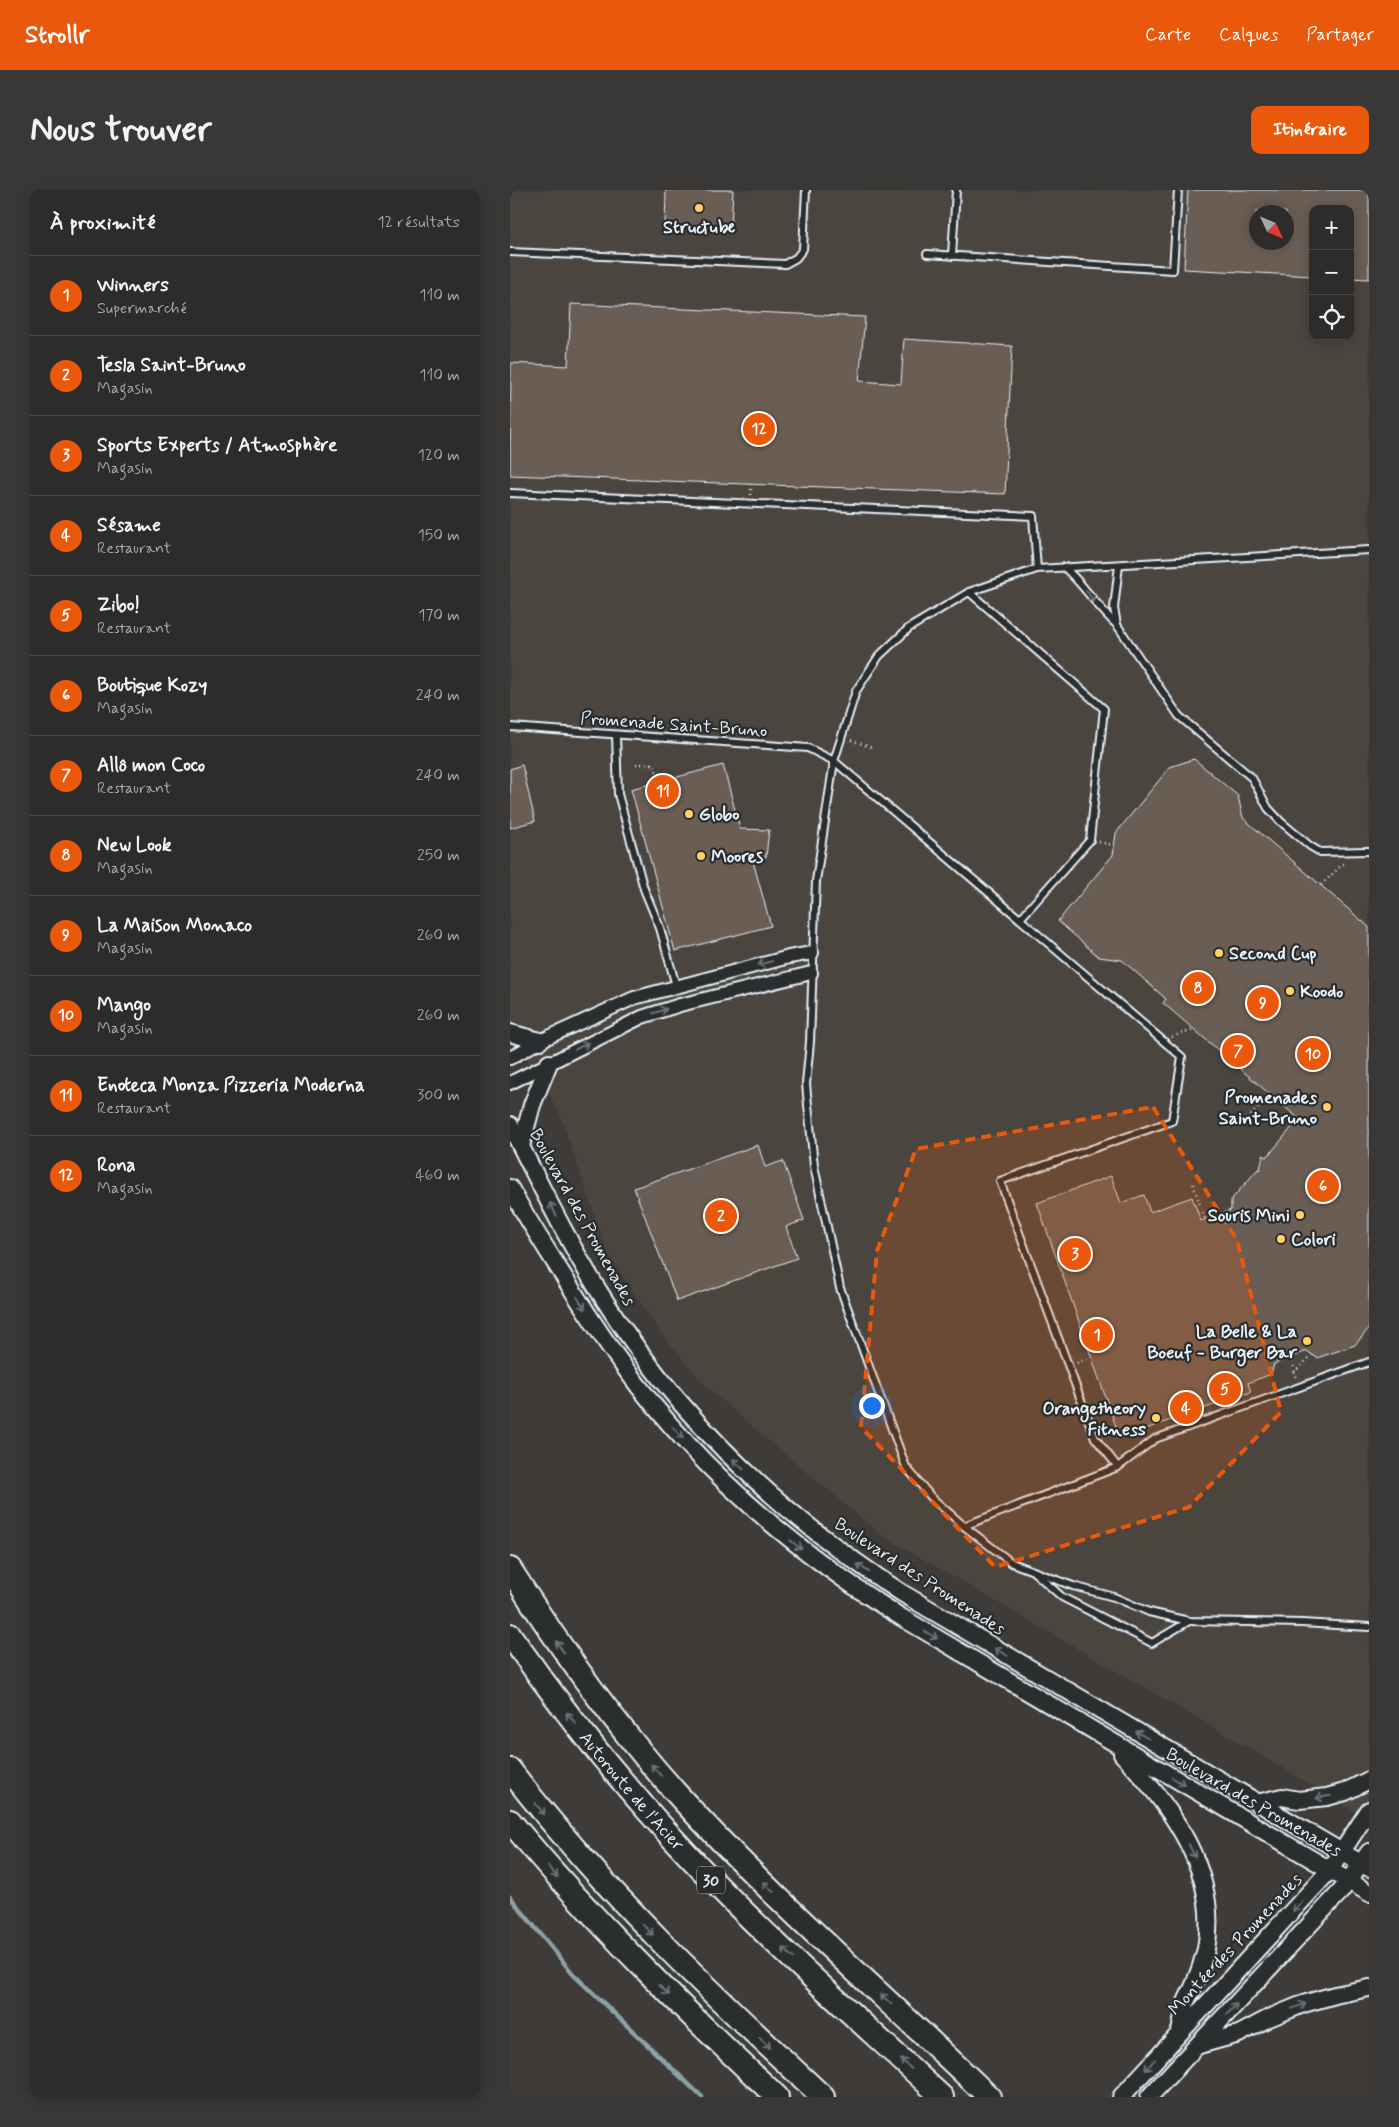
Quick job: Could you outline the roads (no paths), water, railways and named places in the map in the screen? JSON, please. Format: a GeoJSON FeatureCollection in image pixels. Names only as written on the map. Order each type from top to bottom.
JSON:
{"type":"FeatureCollection","features":[{"type":"Feature","properties":{"kind":"highway"},"geometry":{"type":"LineString","coordinates":[[510,1557],[542,1619]]}},
{"type":"Feature","properties":{"kind":"highway"},"geometry":{"type":"LineString","coordinates":[[510,1569],[542,1619],[604,1706],[688,1805],[762,1882],[991,2097]]}},
{"type":"Feature","properties":{"kind":"highway","name":"Autoroute de l'Acier"},"geometry":{"type":"LineString","coordinates":[[510,1635],[590,1742],[682,1849],[747,1914],[942,2097]]}},
{"type":"Feature","properties":{"kind":"highway"},"geometry":{"type":"LineString","coordinates":[[510,1770],[570,1844],[645,1926],[823,2097]]}},
{"type":"Feature","properties":{"kind":"highway"},"geometry":{"type":"LineString","coordinates":[[510,1821],[577,1899],[636,1962],[777,2097]]}},
{"type":"Feature","properties":{"kind":"street"},"geometry":{"type":"LineString","coordinates":[[510,1058],[540,1041],[620,1003],[790,956],[812,953]]}},
{"type":"Feature","properties":{"kind":"street"},"geometry":{"type":"LineString","coordinates":[[510,1083],[642,1017],[680,1005],[812,973]]}},
{"type":"Feature","properties":{"kind":"street"},"geometry":{"type":"LineString","coordinates":[[510,1033],[540,1041]]}},
{"type":"Feature","properties":{"kind":"street"},"geometry":{"type":"LineString","coordinates":[[521,1146],[532,1105],[549,1063]]}},
{"type":"Feature","properties":{"kind":"street","name":"Boulevard des Promenades"},"geometry":{"type":"LineString","coordinates":[[510,1125],[585,1269],[640,1352],[668,1390],[698,1423],[770,1494],[838,1550],[902,1593],[1342,1854],[1366,1861]]}},
{"type":"Feature","properties":{"kind":"street","name":"Boulevard des Promenades"},"geometry":{"type":"LineString","coordinates":[[510,1188],[575,1294],[626,1370],[678,1432],[746,1502],[812,1557],[864,1594],[1369,1893]]}},
{"type":"Feature","properties":{"kind":"street"},"geometry":{"type":"LineString","coordinates":[[1106,1738],[1144,1779],[1171,1814],[1194,1856],[1203,1884],[1208,1912],[1207,1939],[1197,1978],[1187,2001],[1179,2033]]}},
{"type":"Feature","properties":{"kind":"street"},"geometry":{"type":"LineString","coordinates":[[1257,1802],[1282,1798],[1299,1800],[1327,1797],[1345,1792],[1369,1780]]}},
{"type":"Feature","properties":{"kind":"street","name":"Montée des Promenades"},"geometry":{"type":"LineString","coordinates":[[1122,2097],[1330,1870],[1369,1810]]}},
{"type":"Feature","properties":{"kind":"street"},"geometry":{"type":"LineString","coordinates":[[1149,2097],[1366,1861]]}},
{"type":"Feature","properties":{"kind":"street"},"geometry":{"type":"LineString","coordinates":[[1198,2045],[1239,2034],[1269,2018],[1303,2004],[1335,1994],[1369,1988]]}},
{"type":"Feature","properties":{"kind":"lane"},"geometry":{"type":"LineString","coordinates":[[510,252],[785,264],[796,258],[802,249],[806,190]]}},
{"type":"Feature","properties":{"kind":"lane"},"geometry":{"type":"LineString","coordinates":[[952,256],[956,190]]}},
{"type":"Feature","properties":{"kind":"lane"},"geometry":{"type":"LineString","coordinates":[[927,254],[1173,270],[1178,190]]}},
{"type":"Feature","properties":{"kind":"lane"},"geometry":{"type":"LineString","coordinates":[[510,493],[1033,516],[1037,569]]}},
{"type":"Feature","properties":{"kind":"lane"},"geometry":{"type":"LineString","coordinates":[[1369,550],[1037,569],[970,592],[909,628],[879,656],[856,690],[834,761],[818,862],[812,953],[810,1042],[806,1084],[814,1166],[837,1279],[906,1467],[932,1498],[964,1526],[1012,1563],[1149,1612],[1189,1621],[1302,1623],[1369,1627]]}},
{"type":"Feature","properties":{"kind":"lane"},"geometry":{"type":"LineString","coordinates":[[1117,625],[1114,608],[1119,565]]}},
{"type":"Feature","properties":{"kind":"lane"},"geometry":{"type":"LineString","coordinates":[[1064,568],[1080,582],[1099,609],[1117,625],[1179,716],[1252,778],[1268,808],[1280,821],[1320,852],[1369,850]]}},
{"type":"Feature","properties":{"kind":"lane"},"geometry":{"type":"LineString","coordinates":[[970,592],[1104,710],[1090,840],[1020,919]]}},
{"type":"Feature","properties":{"kind":"lane","name":"Promenade Saint-Bruno"},"geometry":{"type":"LineString","coordinates":[[510,727],[808,748],[834,761],[1182,1057],[1172,1121],[1000,1182],[1095,1438],[1118,1467]]}},
{"type":"Feature","properties":{"kind":"lane"},"geometry":{"type":"LineString","coordinates":[[616,735],[618,794],[644,889],[660,928],[676,986]]}},
{"type":"Feature","properties":{"kind":"lane"},"geometry":{"type":"LineString","coordinates":[[964,1526],[1118,1467],[1155,1439],[1369,1362]]}},
{"type":"Feature","properties":{"kind":"lane"},"geometry":{"type":"LineString","coordinates":[[1029,1568],[1062,1597],[1152,1643],[1189,1621]]}},
{"type":"Feature","properties":{"kind":"waterway"},"geometry":{"type":"LineString","coordinates":[[510,1897],[574,1975],[702,2097]]}},
{"type":"Feature","properties":{"kind":"place","name":"Structube"},"geometry":{"type":"Point","coordinates":[699,208]}},
{"type":"Feature","properties":{"kind":"place","name":"Rona"},"geometry":{"type":"Point","coordinates":[759,429]}},
{"type":"Feature","properties":{"kind":"place","name":"Enoteca Monza Pizzeria Moderna"},"geometry":{"type":"Point","coordinates":[663,791]}},
{"type":"Feature","properties":{"kind":"place","name":"Globo"},"geometry":{"type":"Point","coordinates":[689,814]}},
{"type":"Feature","properties":{"kind":"place","name":"Moores"},"geometry":{"type":"Point","coordinates":[701,856]}},
{"type":"Feature","properties":{"kind":"place","name":"Second Cup"},"geometry":{"type":"Point","coordinates":[1219,953]}},
{"type":"Feature","properties":{"kind":"place","name":"New Look"},"geometry":{"type":"Point","coordinates":[1198,988]}},
{"type":"Feature","properties":{"kind":"place","name":"Koodo"},"geometry":{"type":"Point","coordinates":[1290,991]}},
{"type":"Feature","properties":{"kind":"place","name":"La Maison Monaco"},"geometry":{"type":"Point","coordinates":[1263,1003]}},
{"type":"Feature","properties":{"kind":"place","name":"Allô mon Coco"},"geometry":{"type":"Point","coordinates":[1238,1051]}},
{"type":"Feature","properties":{"kind":"place","name":"Mango"},"geometry":{"type":"Point","coordinates":[1313,1054]}},
{"type":"Feature","properties":{"kind":"place","name":"Promenades Saint-Bruno"},"geometry":{"type":"Point","coordinates":[1327,1107]}},
{"type":"Feature","properties":{"kind":"place","name":"Boutique Kozy"},"geometry":{"type":"Point","coordinates":[1323,1186]}},
{"type":"Feature","properties":{"kind":"place","name":"Souris Mini"},"geometry":{"type":"Point","coordinates":[1300,1215]}},
{"type":"Feature","properties":{"kind":"place","name":"Tesla Saint-Bruno"},"geometry":{"type":"Point","coordinates":[721,1216]}},
{"type":"Feature","properties":{"kind":"place","name":"Colori"},"geometry":{"type":"Point","coordinates":[1281,1239]}},
{"type":"Feature","properties":{"kind":"place","name":"Sports Experts / Atmosphère"},"geometry":{"type":"Point","coordinates":[1075,1254]}},
{"type":"Feature","properties":{"kind":"place","name":"Winners"},"geometry":{"type":"Point","coordinates":[1097,1335]}},
{"type":"Feature","properties":{"kind":"place","name":"La Belle & La Boeuf - Burger Bar"},"geometry":{"type":"Point","coordinates":[1307,1341]}},
{"type":"Feature","properties":{"kind":"place","name":"Zibo!"},"geometry":{"type":"Point","coordinates":[1225,1389]}},
{"type":"Feature","properties":{"kind":"place","name":"Sésame"},"geometry":{"type":"Point","coordinates":[1186,1408]}},
{"type":"Feature","properties":{"kind":"place","name":"Orangetheory Fitness"},"geometry":{"type":"Point","coordinates":[1156,1418]}}]}
